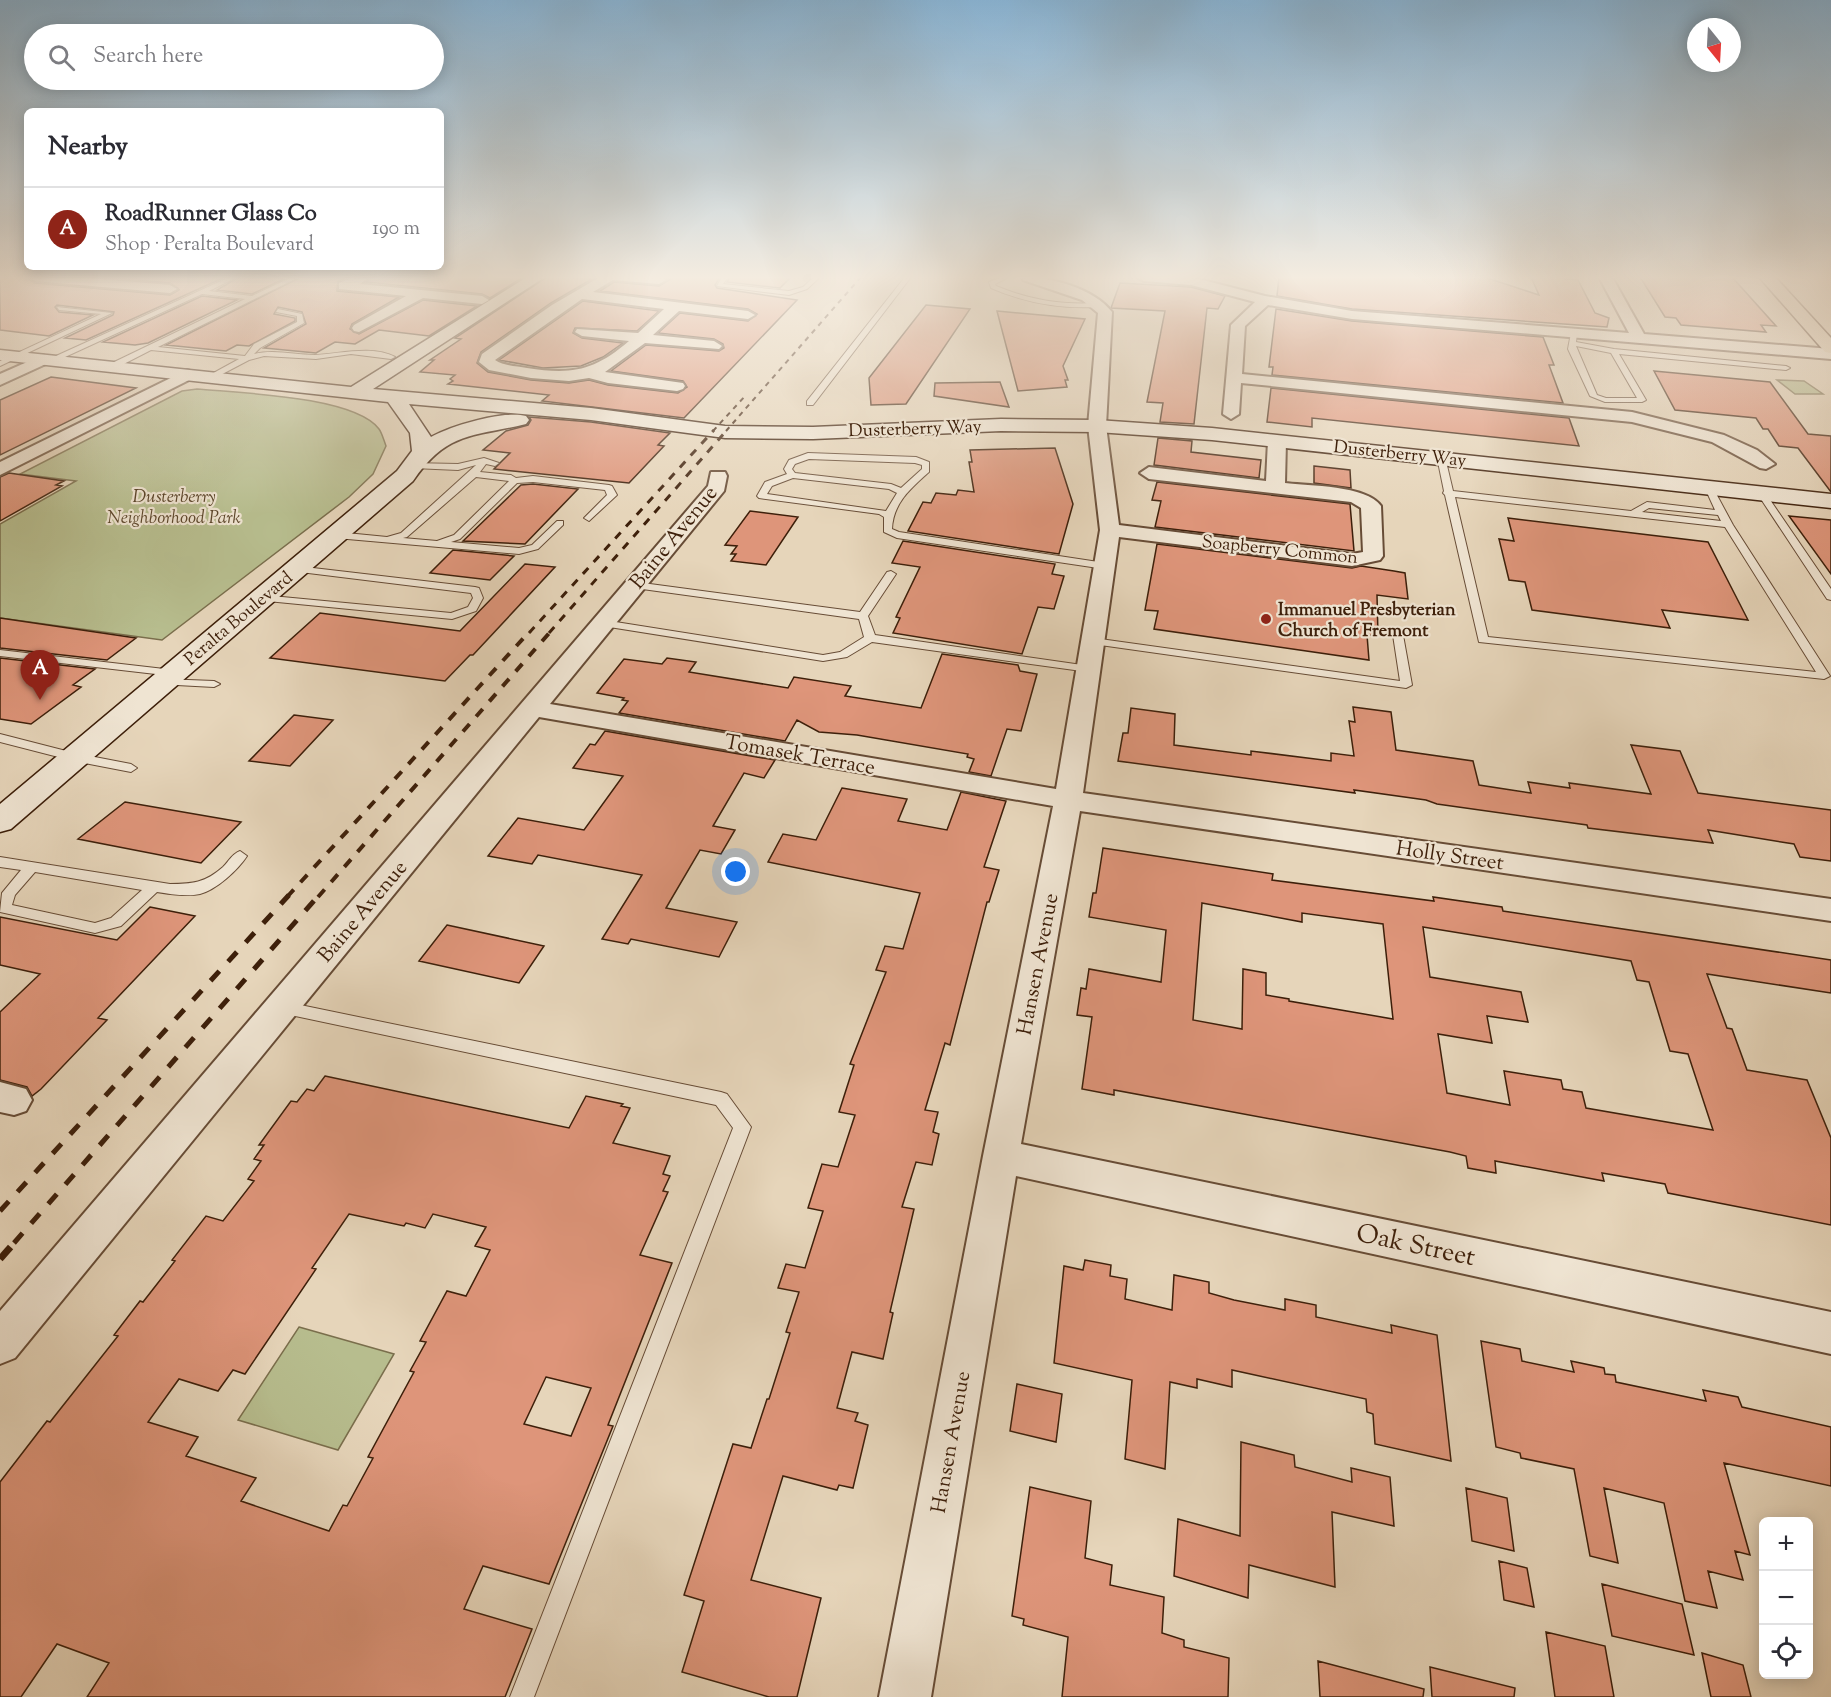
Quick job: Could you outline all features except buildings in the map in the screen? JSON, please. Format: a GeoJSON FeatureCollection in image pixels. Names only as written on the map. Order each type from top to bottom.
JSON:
{"type":"FeatureCollection","features":[{"type":"Feature","properties":{"kind":"main road"},"geometry":{"type":"LineString","coordinates":[[344,392],[392,356]]}},
{"type":"Feature","properties":{"kind":"main road"},"geometry":{"type":"LineString","coordinates":[[344,392],[404,356]]}},
{"type":"Feature","properties":{"kind":"main road","name":"Dusterberry Way"},"geometry":{"type":"LineString","coordinates":[[5,359],[46,360],[394,397],[591,414],[726,432],[813,433],[1001,425],[1097,426],[1441,457],[1831,501]]}},
{"type":"Feature","properties":{"kind":"main road"},"geometry":{"type":"LineString","coordinates":[[271,384],[349,371],[386,360]]}},
{"type":"Feature","properties":{"kind":"main road"},"geometry":{"type":"LineString","coordinates":[[394,397],[420,433],[418,459]]}},
{"type":"Feature","properties":{"kind":"main road","name":"Peralta Boulevard"},"geometry":{"type":"LineString","coordinates":[[0,820],[405,476],[418,459],[453,435],[483,424],[591,414]]}},
{"type":"Feature","properties":{"kind":"street"},"geometry":{"type":"LineString","coordinates":[[488,356],[487,362],[495,368],[564,375],[590,373],[677,386]]}},
{"type":"Feature","properties":{"kind":"street"},"geometry":{"type":"LineString","coordinates":[[590,373],[608,365],[618,356]]}},
{"type":"Feature","properties":{"kind":"street","name":"Hansen Avenue"},"geometry":{"type":"LineString","coordinates":[[905,1697],[1001,1156],[1068,800],[1105,566],[1110,530],[1097,426],[1102,356]]}},
{"type":"Feature","properties":{"kind":"street"},"geometry":{"type":"LineString","coordinates":[[1231,414],[1236,356]]}},
{"type":"Feature","properties":{"kind":"street"},"geometry":{"type":"LineString","coordinates":[[0,380],[46,360]]}},
{"type":"Feature","properties":{"kind":"street"},"geometry":{"type":"LineString","coordinates":[[0,469],[187,375]]}},
{"type":"Feature","properties":{"kind":"street"},"geometry":{"type":"LineString","coordinates":[[1235,378],[1632,417],[1696,429],[1743,448],[1766,464]]}},
{"type":"Feature","properties":{"kind":"street"},"geometry":{"type":"LineString","coordinates":[[1275,487],[1277,441]]}},
{"type":"Feature","properties":{"kind":"street","name":"Soapberry Common"},"geometry":{"type":"LineString","coordinates":[[1110,530],[1352,560],[1373,556],[1371,506],[1365,501],[1354,497],[1149,473]]}},
{"type":"Feature","properties":{"kind":"street","name":"Baine Avenue"},"geometry":{"type":"LineString","coordinates":[[0,1343],[717,487],[718,476]]}},
{"type":"Feature","properties":{"kind":"street","name":"Tomasek Terrace"},"geometry":{"type":"LineString","coordinates":[[532,708],[1068,800]]}},
{"type":"Feature","properties":{"kind":"street","name":"Holly Street"},"geometry":{"type":"LineString","coordinates":[[1068,800],[1831,910]]}},
{"type":"Feature","properties":{"kind":"street","name":"Oak Street"},"geometry":{"type":"LineString","coordinates":[[1001,1156],[1831,1333]]}},
{"type":"Feature","properties":{"kind":"lane"},"geometry":{"type":"LineString","coordinates":[[46,360],[55,356]]}},
{"type":"Feature","properties":{"kind":"lane"},"geometry":{"type":"LineString","coordinates":[[111,367],[134,356]]}},
{"type":"Feature","properties":{"kind":"lane"},"geometry":{"type":"LineString","coordinates":[[230,356],[247,358]]}},
{"type":"Feature","properties":{"kind":"lane"},"geometry":{"type":"LineString","coordinates":[[211,378],[247,358],[255,356]]}},
{"type":"Feature","properties":{"kind":"lane"},"geometry":{"type":"LineString","coordinates":[[301,356],[321,356]]}},
{"type":"Feature","properties":{"kind":"lane"},"geometry":{"type":"LineString","coordinates":[[369,356],[386,360]]}},
{"type":"Feature","properties":{"kind":"lane"},"geometry":{"type":"LineString","coordinates":[[810,403],[846,356]]}},
{"type":"Feature","properties":{"kind":"lane"},"geometry":{"type":"LineString","coordinates":[[1575,356],[1594,396],[1605,400],[1642,400],[1617,356]]}},
{"type":"Feature","properties":{"kind":"lane"},"geometry":{"type":"LineString","coordinates":[[1667,356],[1786,368]]}},
{"type":"Feature","properties":{"kind":"lane"},"geometry":{"type":"LineString","coordinates":[[792,475],[788,469],[792,462],[808,456],[916,460],[926,464],[926,470],[900,491],[889,516],[887,530],[897,536],[1105,566]]}},
{"type":"Feature","properties":{"kind":"lane"},"geometry":{"type":"LineString","coordinates":[[1441,457],[1447,493],[1483,640],[1824,676],[1728,525],[1709,488]]}},
{"type":"Feature","properties":{"kind":"lane"},"geometry":{"type":"LineString","coordinates":[[418,459],[458,467],[484,461],[495,463]]}},
{"type":"Feature","properties":{"kind":"lane"},"geometry":{"type":"LineString","coordinates":[[386,539],[404,535],[474,474],[484,461]]}},
{"type":"Feature","properties":{"kind":"lane"},"geometry":{"type":"LineString","coordinates":[[474,474],[511,478],[514,481]]}},
{"type":"Feature","properties":{"kind":"lane"},"geometry":{"type":"LineString","coordinates":[[889,516],[881,512],[762,496],[768,484],[792,475],[891,487],[900,491]]}},
{"type":"Feature","properties":{"kind":"lane"},"geometry":{"type":"LineString","coordinates":[[437,544],[457,537],[514,481],[533,479],[609,488],[612,495],[589,518]]}},
{"type":"Feature","properties":{"kind":"lane"},"geometry":{"type":"LineString","coordinates":[[1447,493],[1728,525]]}},
{"type":"Feature","properties":{"kind":"lane"},"geometry":{"type":"LineString","coordinates":[[1761,493],[1831,597]]}},
{"type":"Feature","properties":{"kind":"lane"},"geometry":{"type":"LineString","coordinates":[[1633,514],[1647,505],[1722,513]]}},
{"type":"Feature","properties":{"kind":"lane"},"geometry":{"type":"LineString","coordinates":[[336,535],[519,551],[535,547],[560,523]]}},
{"type":"Feature","properties":{"kind":"lane"},"geometry":{"type":"LineString","coordinates":[[261,598],[452,616],[472,609],[478,598],[475,590],[296,569]]}},
{"type":"Feature","properties":{"kind":"lane"},"geometry":{"type":"LineString","coordinates":[[862,616],[891,574]]}},
{"type":"Feature","properties":{"kind":"lane"},"geometry":{"type":"LineString","coordinates":[[635,585],[862,616]]}},
{"type":"Feature","properties":{"kind":"lane"},"geometry":{"type":"LineString","coordinates":[[862,616],[870,638]]}},
{"type":"Feature","properties":{"kind":"lane"},"geometry":{"type":"LineString","coordinates":[[603,623],[823,658],[843,655],[870,638],[1091,655],[1406,685],[1398,635]]}},
{"type":"Feature","properties":{"kind":"lane"},"geometry":{"type":"LineString","coordinates":[[0,653],[214,684]]}},
{"type":"Feature","properties":{"kind":"lane"},"geometry":{"type":"LineString","coordinates":[[0,738],[74,757],[130,768]]}},
{"type":"Feature","properties":{"kind":"lane"},"geometry":{"type":"LineString","coordinates":[[0,862],[154,887],[198,889],[227,871],[240,856]]}},
{"type":"Feature","properties":{"kind":"lane"},"geometry":{"type":"LineString","coordinates":[[32,867],[9,893],[4,908],[94,928],[116,922],[154,887]]}},
{"type":"Feature","properties":{"kind":"lane"},"geometry":{"type":"LineString","coordinates":[[281,1007],[721,1099],[742,1127],[522,1697]]}},
{"type":"Feature","properties":{"kind":"green space"},"geometry":{"type":"Polygon","coordinates":[[[1777,380],[1804,381],[1823,394],[1795,394],[1777,380]]]}},
{"type":"Feature","properties":{"kind":"green space","name":"Dusterberry Neighborhood Park"},"geometry":{"type":"Polygon","coordinates":[[[197,389],[294,398],[346,409],[366,418],[379,429],[386,446],[373,474],[349,497],[162,640],[0,618],[0,524],[76,481],[20,474],[182,391],[197,389]]]}},
{"type":"Feature","properties":{"kind":"green space"},"geometry":{"type":"Polygon","coordinates":[[[299,1327],[394,1354],[338,1450],[238,1420],[299,1327]]]}},
{"type":"Feature","properties":{"kind":"railway"},"geometry":{"type":"LineString","coordinates":[[726,431],[792,356]]}},
{"type":"Feature","properties":{"kind":"railway"},"geometry":{"type":"LineString","coordinates":[[713,431],[746,395]]}},
{"type":"Feature","properties":{"kind":"railway"},"geometry":{"type":"LineString","coordinates":[[529,633],[714,430]]}},
{"type":"Feature","properties":{"kind":"railway"},"geometry":{"type":"LineString","coordinates":[[549,633],[727,430]]}},
{"type":"Feature","properties":{"kind":"railway"},"geometry":{"type":"LineString","coordinates":[[287,897],[530,631]]}},
{"type":"Feature","properties":{"kind":"railway"},"geometry":{"type":"LineString","coordinates":[[318,897],[551,631]]}},
{"type":"Feature","properties":{"kind":"railway"},"geometry":{"type":"LineString","coordinates":[[0,1211],[289,895]]}},
{"type":"Feature","properties":{"kind":"railway"},"geometry":{"type":"LineString","coordinates":[[14,1243],[319,895]]}},
{"type":"Feature","properties":{"kind":"railway"},"geometry":{"type":"LineString","coordinates":[[0,1259],[15,1242]]}},
{"type":"Feature","properties":{"kind":"place","name":"Immanuel Presbyterian Church of Fremont"},"geometry":{"type":"Point","coordinates":[1266,619]}},
{"type":"Feature","properties":{"kind":"place","name":"RoadRunner Glass Co"},"geometry":{"type":"Point","coordinates":[40,700]}}]}
